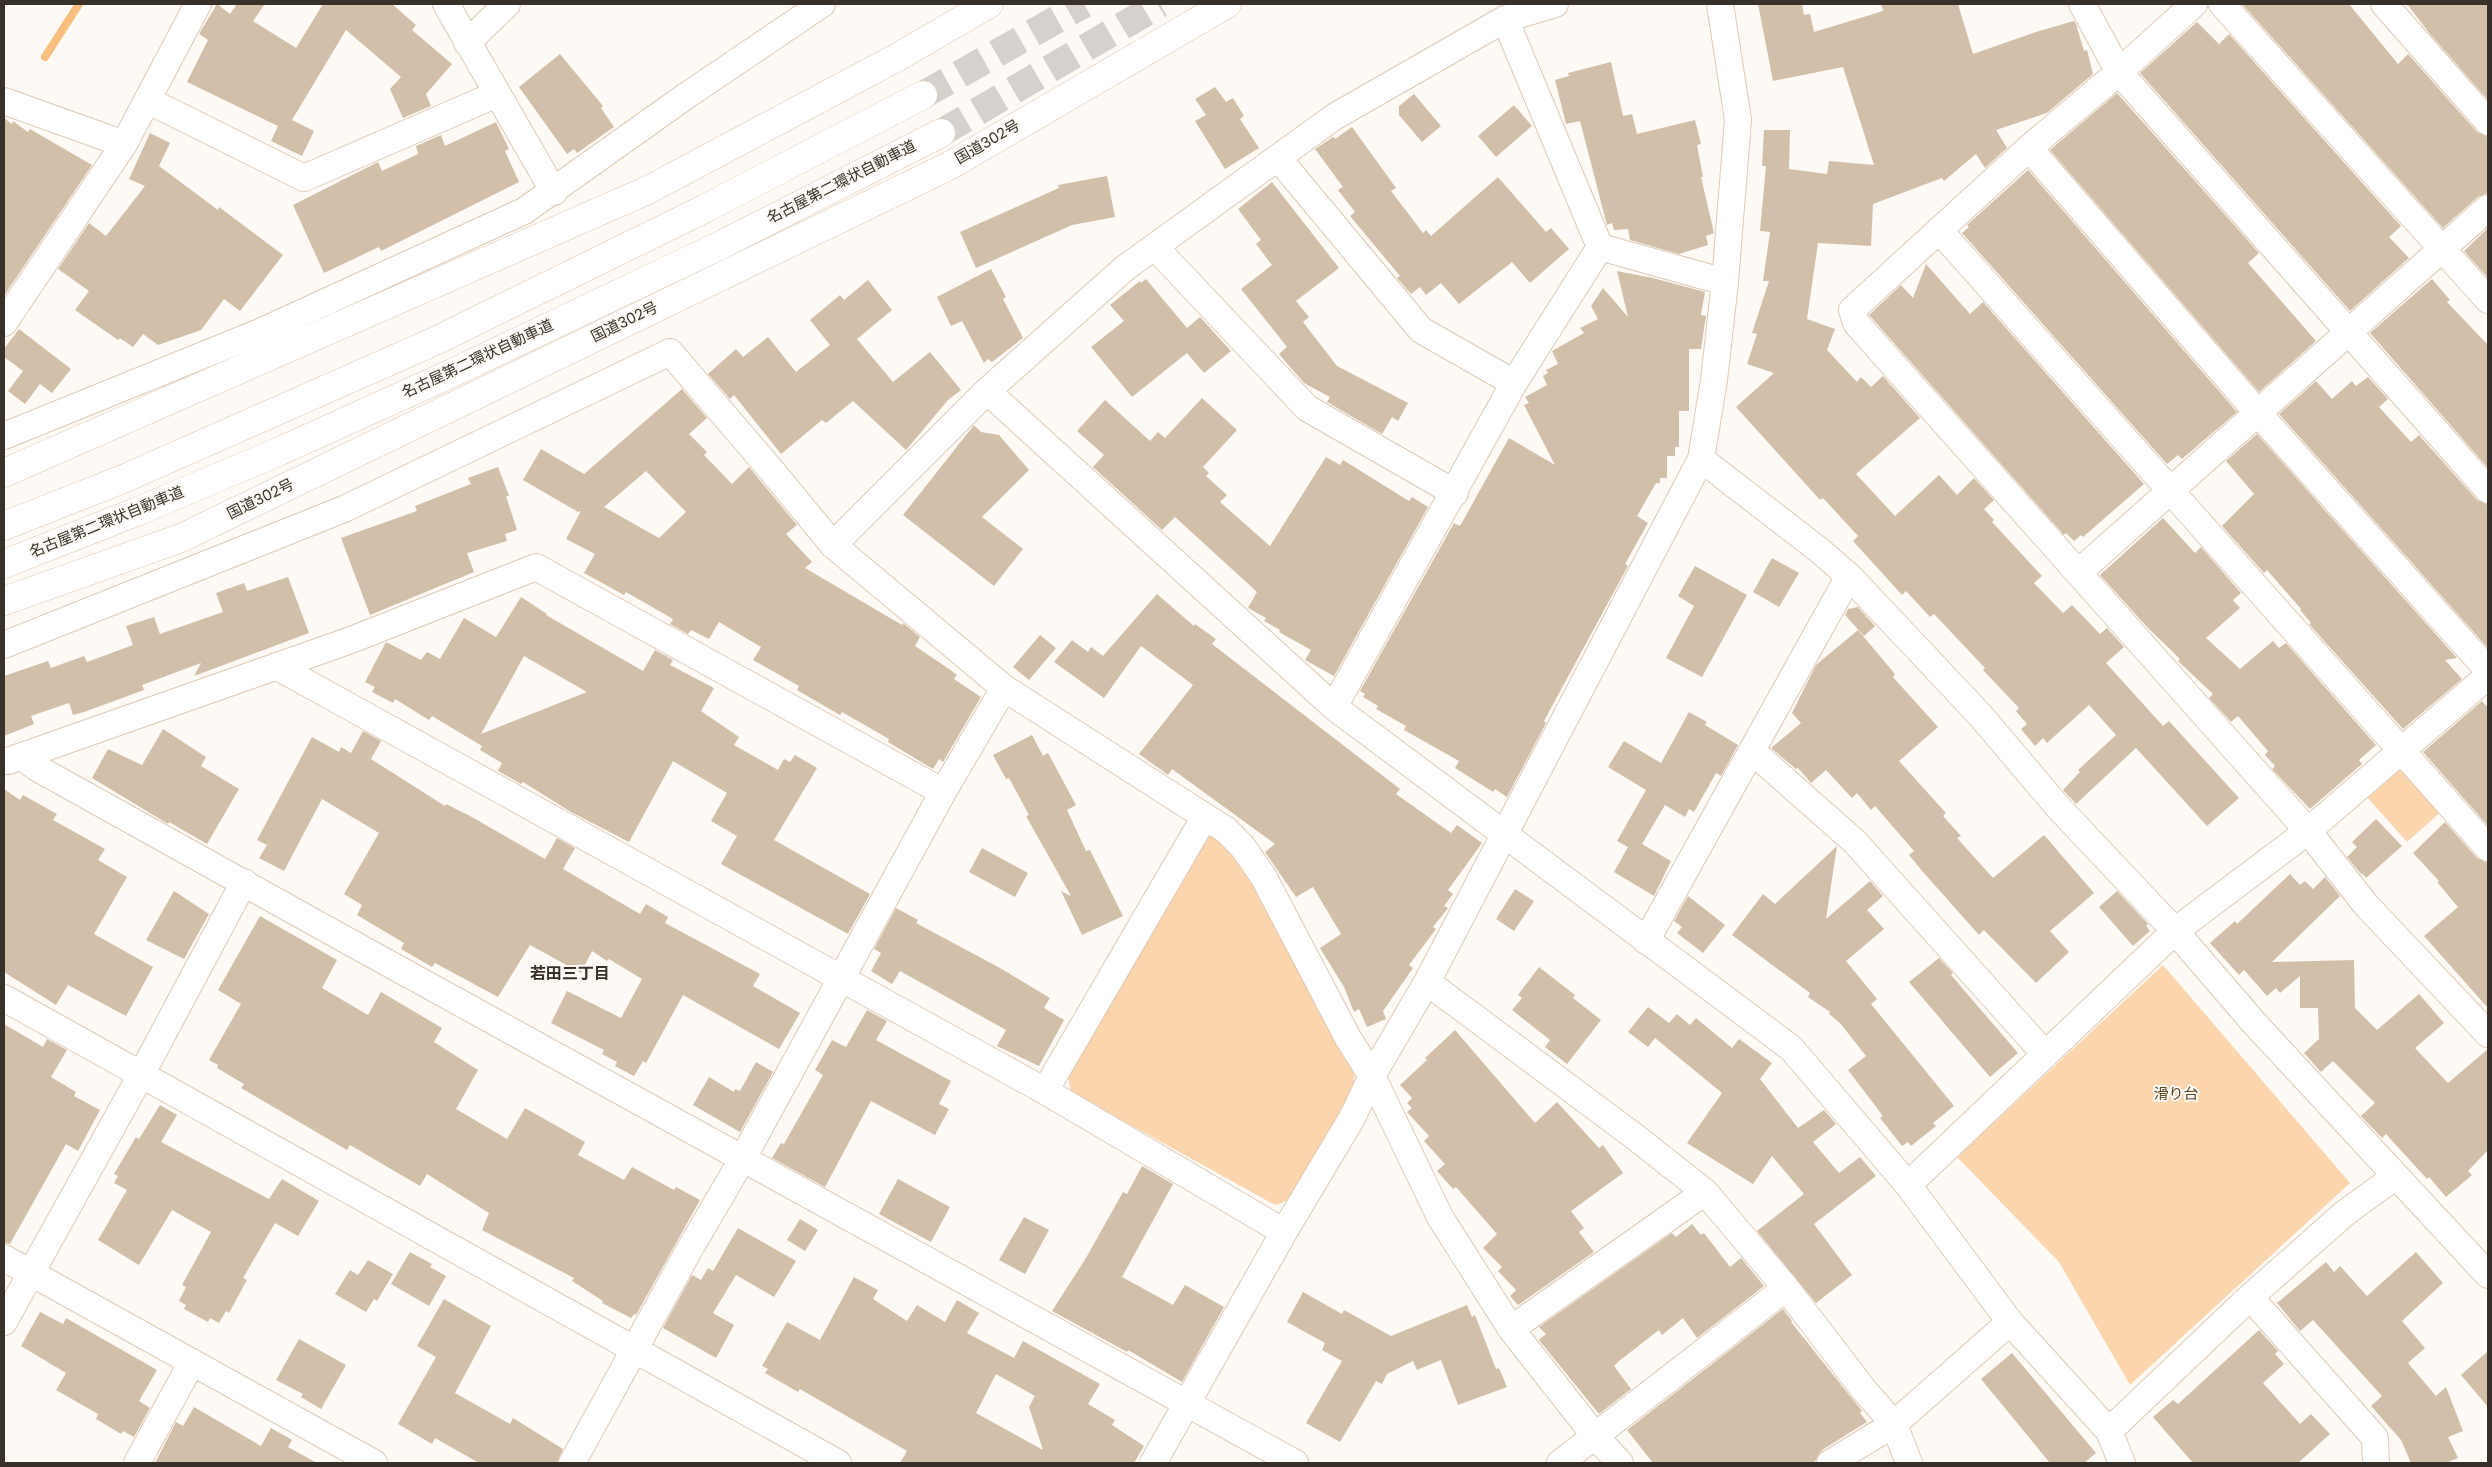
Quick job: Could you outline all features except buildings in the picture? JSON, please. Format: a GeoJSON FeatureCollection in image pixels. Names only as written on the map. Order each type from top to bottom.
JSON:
{"type":"FeatureCollection","features":[{"type":"Feature","properties":{"kind":"highway"},"geometry":{"type":"LineString","coordinates":[[4,473],[648,190],[896,58],[990,4]]}},
{"type":"Feature","properties":{"kind":"highway","name":"国道302号"},"geometry":{"type":"LineString","coordinates":[[4,601],[181,538],[949,166],[1227,4]]}},
{"type":"Feature","properties":{"kind":"highway"},"geometry":{"type":"LineString","coordinates":[[4,526],[123,479],[434,342],[704,210],[923,95]]}},
{"type":"Feature","properties":{"kind":"highway","name":"名古屋第二環状自動車道"},"geometry":{"type":"LineString","coordinates":[[4,564],[136,512],[450,374],[723,244],[941,133]]}},
{"type":"Feature","properties":{"kind":"street"},"geometry":{"type":"LineString","coordinates":[[4,323],[124,144],[198,4]]}},
{"type":"Feature","properties":{"kind":"street"},"geometry":{"type":"LineString","coordinates":[[446,4],[554,192]]}},
{"type":"Feature","properties":{"kind":"street"},"geometry":{"type":"LineString","coordinates":[[467,43],[507,4]]}},
{"type":"Feature","properties":{"kind":"street"},"geometry":{"type":"LineString","coordinates":[[4,436],[260,332],[524,211],[554,192],[686,96],[822,4]]}},
{"type":"Feature","properties":{"kind":"street"},"geometry":{"type":"LineString","coordinates":[[832,546],[986,391],[1125,268],[1334,117],[1505,19],[1555,4]]}},
{"type":"Feature","properties":{"kind":"street"},"geometry":{"type":"LineString","coordinates":[[1153,1463],[1284,1232],[1352,1118],[1372,1076],[1427,982],[1701,459],[1714,380],[1725,282],[1738,120],[1720,4]]}},
{"type":"Feature","properties":{"kind":"street"},"geometry":{"type":"LineString","coordinates":[[2082,4],[2119,72],[2488,490]]}},
{"type":"Feature","properties":{"kind":"street"},"geometry":{"type":"LineString","coordinates":[[2194,4],[2119,72],[2028,148],[1852,310],[1856,323],[2308,831],[2366,904],[2488,1034]]}},
{"type":"Feature","properties":{"kind":"street"},"geometry":{"type":"LineString","coordinates":[[2222,4],[2488,300]]}},
{"type":"Feature","properties":{"kind":"street"},"geometry":{"type":"LineString","coordinates":[[2384,4],[2488,122]]}},
{"type":"Feature","properties":{"kind":"street"},"geometry":{"type":"LineString","coordinates":[[1505,19],[1600,248]]}},
{"type":"Feature","properties":{"kind":"street"},"geometry":{"type":"LineString","coordinates":[[147,100],[304,178],[497,94]]}},
{"type":"Feature","properties":{"kind":"street"},"geometry":{"type":"LineString","coordinates":[[4,102],[124,144]]}},
{"type":"Feature","properties":{"kind":"street"},"geometry":{"type":"LineString","coordinates":[[2028,148],[2257,412],[2488,670]]}},
{"type":"Feature","properties":{"kind":"street"},"geometry":{"type":"LineString","coordinates":[[1278,158],[1422,330],[1514,383]]}},
{"type":"Feature","properties":{"kind":"street"},"geometry":{"type":"LineString","coordinates":[[2079,572],[2488,208]]}},
{"type":"Feature","properties":{"kind":"street"},"geometry":{"type":"LineString","coordinates":[[1939,230],[2488,848]]}},
{"type":"Feature","properties":{"kind":"street"},"geometry":{"type":"LineString","coordinates":[[1155,247],[1307,408],[1455,493]]}},
{"type":"Feature","properties":{"kind":"street"},"geometry":{"type":"LineString","coordinates":[[1600,248],[1725,282]]}},
{"type":"Feature","properties":{"kind":"street"},"geometry":{"type":"LineString","coordinates":[[1334,707],[1455,493],[1514,383],[1600,248]]}},
{"type":"Feature","properties":{"kind":"street"},"geometry":{"type":"LineString","coordinates":[[4,645],[344,509],[670,352],[772,471],[832,546],[1004,688],[1204,818],[1226,830],[1242,846],[1263,876],[1348,1038],[1372,1076],[1440,1217],[1511,1329],[1596,1437],[1620,1463]]}},
{"type":"Feature","properties":{"kind":"street"},"geometry":{"type":"LineString","coordinates":[[986,391],[1334,707],[1791,1048],[1908,1185],[2010,1322],[2109,1431],[2122,1463]]}},
{"type":"Feature","properties":{"kind":"street"},"geometry":{"type":"LineString","coordinates":[[1701,459],[1819,550],[1849,576],[1980,715],[2058,807],[2175,931],[2255,1024],[2488,1275]]}},
{"type":"Feature","properties":{"kind":"street"},"geometry":{"type":"LineString","coordinates":[[12,759],[351,640],[536,567],[943,792]]}},
{"type":"Feature","properties":{"kind":"street"},"geometry":{"type":"LineString","coordinates":[[1646,941],[1849,576]]}},
{"type":"Feature","properties":{"kind":"street"},"geometry":{"type":"LineString","coordinates":[[276,666],[1045,1091],[1284,1232]]}},
{"type":"Feature","properties":{"kind":"street"},"geometry":{"type":"LineString","coordinates":[[1908,1185],[2175,931],[2308,831],[2488,676]]}},
{"type":"Feature","properties":{"kind":"street"},"geometry":{"type":"LineString","coordinates":[[572,1463],[634,1348],[743,1158],[943,792],[1004,688]]}},
{"type":"Feature","properties":{"kind":"street"},"geometry":{"type":"LineString","coordinates":[[1752,751],[1855,842],[2045,1054]]}},
{"type":"Feature","properties":{"kind":"street"},"geometry":{"type":"LineString","coordinates":[[12,759],[37,768],[1295,1463]]}},
{"type":"Feature","properties":{"kind":"street"},"geometry":{"type":"LineString","coordinates":[[1045,1091],[1204,818]]}},
{"type":"Feature","properties":{"kind":"street"},"geometry":{"type":"LineString","coordinates":[[4,1322],[141,1075],[244,882]]}},
{"type":"Feature","properties":{"kind":"street"},"geometry":{"type":"LineString","coordinates":[[1427,982],[1634,1136],[1705,1192],[1786,1288],[1864,1390],[1894,1424],[1909,1463]]}},
{"type":"Feature","properties":{"kind":"street"},"geometry":{"type":"LineString","coordinates":[[4,998],[838,1463]]}},
{"type":"Feature","properties":{"kind":"street"},"geometry":{"type":"LineString","coordinates":[[2109,1431],[2250,1297],[2345,1213],[2396,1176]]}},
{"type":"Feature","properties":{"kind":"street"},"geometry":{"type":"LineString","coordinates":[[1511,1329],[1705,1192]]}},
{"type":"Feature","properties":{"kind":"street"},"geometry":{"type":"LineString","coordinates":[[4,1258],[374,1463]]}},
{"type":"Feature","properties":{"kind":"street"},"geometry":{"type":"LineString","coordinates":[[1560,1463],[1786,1288]]}},
{"type":"Feature","properties":{"kind":"street"},"geometry":{"type":"LineString","coordinates":[[2250,1297],[2376,1438],[2376,1463]]}},
{"type":"Feature","properties":{"kind":"street"},"geometry":{"type":"LineString","coordinates":[[1830,1463],[1894,1424],[2010,1322]]}},
{"type":"Feature","properties":{"kind":"street"},"geometry":{"type":"LineString","coordinates":[[137,1463],[192,1362]]}},
{"type":"Feature","properties":{"kind":"green space"},"geometry":{"type":"Polygon","coordinates":[[[2404,764],[2444,809],[2407,842],[2367,797],[2404,764]]]}},
{"type":"Feature","properties":{"kind":"green space"},"geometry":{"type":"Polygon","coordinates":[[[1220,835],[1233,845],[1355,1064],[1354,1083],[1348,1096],[1290,1200],[1275,1205],[1071,1092],[1068,1077],[1201,838],[1220,835]]]}},
{"type":"Feature","properties":{"kind":"green space","name":"滑り台"},"geometry":{"type":"Polygon","coordinates":[[[2163,965],[2350,1183],[2130,1385],[2059,1262],[1957,1157],[2163,965]]]}},
{"type":"Feature","properties":{"kind":"waterway"},"geometry":{"type":"LineString","coordinates":[[45,57],[79,4]]}},
{"type":"Feature","properties":{"kind":"tunnel"},"geometry":{"type":"LineString","coordinates":[[923,95],[1084,4]]}},
{"type":"Feature","properties":{"kind":"tunnel"},"geometry":{"type":"LineString","coordinates":[[941,133],[1160,4]]}},
{"type":"Feature","properties":{"kind":"district","name":"若田三丁目"},"geometry":{"type":"Point","coordinates":[570,975]}}]}
